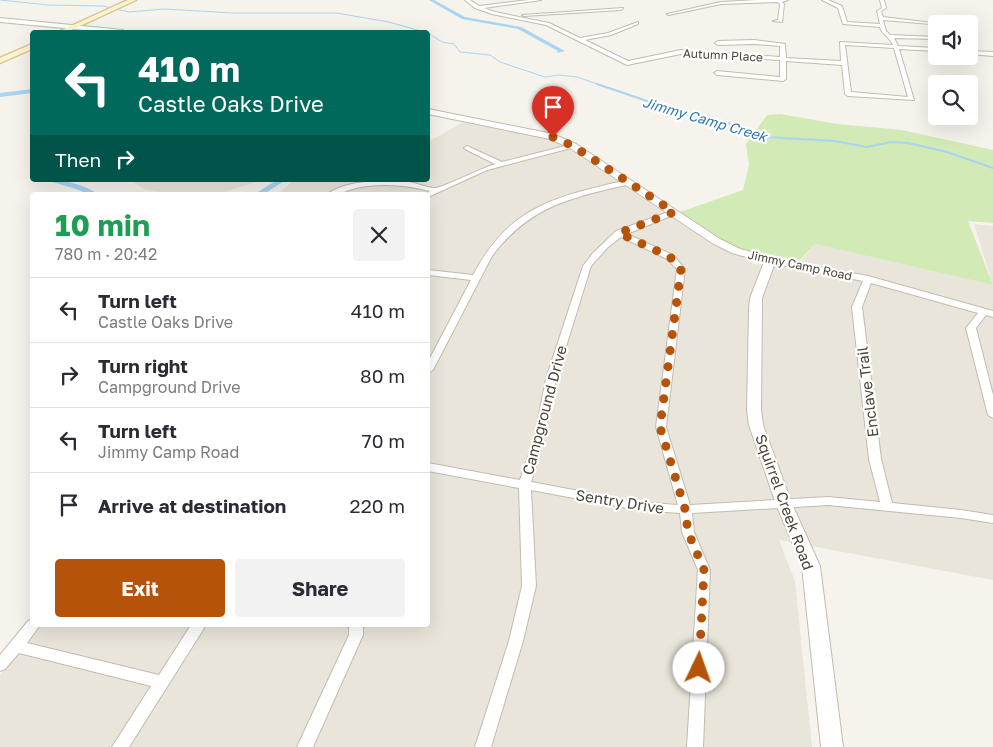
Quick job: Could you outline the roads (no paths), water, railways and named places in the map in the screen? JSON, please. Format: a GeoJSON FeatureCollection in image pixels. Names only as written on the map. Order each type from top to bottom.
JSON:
{"type":"FeatureCollection","features":[{"type":"Feature","properties":{"kind":"main road"},"geometry":{"type":"LineString","coordinates":[[67,30],[133,0]]}},
{"type":"Feature","properties":{"kind":"main road"},"geometry":{"type":"LineString","coordinates":[[0,61],[30,47]]}},
{"type":"Feature","properties":{"kind":"street","name":"Autumn Place"},"geometry":{"type":"LineString","coordinates":[[467,0],[477,7],[547,24],[627,63],[681,52],[844,63]]}},
{"type":"Feature","properties":{"kind":"street"},"geometry":{"type":"LineString","coordinates":[[477,7],[539,0]]}},
{"type":"Feature","properties":{"kind":"street"},"geometry":{"type":"LineString","coordinates":[[716,0],[722,3]]}},
{"type":"Feature","properties":{"kind":"street"},"geometry":{"type":"LineString","coordinates":[[669,14],[722,3],[786,0]]}},
{"type":"Feature","properties":{"kind":"street"},"geometry":{"type":"LineString","coordinates":[[824,0],[840,7],[844,23],[883,26]]}},
{"type":"Feature","properties":{"kind":"street"},"geometry":{"type":"LineString","coordinates":[[882,0],[884,8],[879,11],[884,32],[890,36],[896,47],[912,99],[848,94],[842,43],[896,47],[928,49]]}},
{"type":"Feature","properties":{"kind":"street"},"geometry":{"type":"LineString","coordinates":[[775,21],[780,21],[782,4],[779,1]]}},
{"type":"Feature","properties":{"kind":"street"},"geometry":{"type":"LineString","coordinates":[[518,17],[530,13],[621,9]]}},
{"type":"Feature","properties":{"kind":"street"},"geometry":{"type":"LineString","coordinates":[[881,18],[928,23]]}},
{"type":"Feature","properties":{"kind":"street"},"geometry":{"type":"LineString","coordinates":[[0,20],[81,24],[112,30]]}},
{"type":"Feature","properties":{"kind":"street"},"geometry":{"type":"LineString","coordinates":[[579,40],[609,34],[636,23]]}},
{"type":"Feature","properties":{"kind":"street"},"geometry":{"type":"LineString","coordinates":[[890,36],[928,38]]}},
{"type":"Feature","properties":{"kind":"street"},"geometry":{"type":"LineString","coordinates":[[717,73],[783,79],[783,45],[754,42],[718,43]]}},
{"type":"Feature","properties":{"kind":"street"},"geometry":{"type":"LineString","coordinates":[[978,53],[993,54]]}},
{"type":"Feature","properties":{"kind":"street","name":"Jimmy Camp Road"},"geometry":{"type":"LineString","coordinates":[[430,112],[553,137],[573,146],[716,241],[736,251],[868,280],[988,313]]}},
{"type":"Feature","properties":{"kind":"street"},"geometry":{"type":"LineString","coordinates":[[430,194],[500,164],[573,146]]}},
{"type":"Feature","properties":{"kind":"street"},"geometry":{"type":"LineString","coordinates":[[467,148],[500,164]]}},
{"type":"Feature","properties":{"kind":"street"},"geometry":{"type":"LineString","coordinates":[[338,192],[358,184],[373,182]]}},
{"type":"Feature","properties":{"kind":"street"},"geometry":{"type":"LineString","coordinates":[[400,182],[437,191]]}},
{"type":"Feature","properties":{"kind":"street"},"geometry":{"type":"LineString","coordinates":[[430,366],[476,278],[500,237],[523,217],[552,202],[627,182]]}},
{"type":"Feature","properties":{"kind":"street","name":"Campground Drive"},"geometry":{"type":"LineString","coordinates":[[482,747],[516,641],[529,586],[525,484],[539,439],[551,379],[587,266],[595,253],[619,233],[674,212]]}},
{"type":"Feature","properties":{"kind":"street"},"geometry":{"type":"LineString","coordinates":[[619,233],[670,257],[681,269],[660,427],[685,509],[688,532],[704,570],[695,747]]}},
{"type":"Feature","properties":{"kind":"street","name":"Squirrel Creek Road"},"geometry":{"type":"LineString","coordinates":[[770,260],[756,298],[754,410],[756,425],[784,504],[811,566],[832,747]]}},
{"type":"Feature","properties":{"kind":"street"},"geometry":{"type":"LineString","coordinates":[[430,272],[476,278]]}},
{"type":"Feature","properties":{"kind":"street","name":"Enclave Trail"},"geometry":{"type":"LineString","coordinates":[[868,280],[857,307],[875,459],[887,506]]}},
{"type":"Feature","properties":{"kind":"street"},"geometry":{"type":"LineString","coordinates":[[988,313],[972,328],[993,415]]}},
{"type":"Feature","properties":{"kind":"street","name":"Sentry Drive"},"geometry":{"type":"LineString","coordinates":[[430,467],[638,506],[685,509],[828,501],[993,519]]}},
{"type":"Feature","properties":{"kind":"street"},"geometry":{"type":"LineString","coordinates":[[0,666],[32,627]]}},
{"type":"Feature","properties":{"kind":"street"},"geometry":{"type":"LineString","coordinates":[[120,747],[198,627]]}},
{"type":"Feature","properties":{"kind":"street"},"geometry":{"type":"LineString","coordinates":[[305,747],[356,635],[356,627]]}},
{"type":"Feature","properties":{"kind":"street"},"geometry":{"type":"LineString","coordinates":[[16,646],[162,682]]}},
{"type":"Feature","properties":{"kind":"waterway","name":"Jimmy Camp Creek"},"geometry":{"type":"LineString","coordinates":[[0,0],[48,5],[103,6],[129,12],[164,9],[234,13],[336,13],[389,22],[417,30]]}},
{"type":"Feature","properties":{"kind":"waterway"},"geometry":{"type":"LineString","coordinates":[[431,0],[464,18],[519,28],[562,51],[559,52]]}},
{"type":"Feature","properties":{"kind":"waterway","name":"Jimmy Camp Creek"},"geometry":{"type":"LineString","coordinates":[[430,34],[442,42],[454,44],[460,52],[490,55],[500,62],[545,77],[559,75],[577,77],[600,85]]}},
{"type":"Feature","properties":{"kind":"waterway","name":"Jimmy Camp Creek"},"geometry":{"type":"LineString","coordinates":[[597,84],[694,117],[726,122],[748,133],[765,137],[834,141],[867,147],[891,142],[908,143],[947,152],[993,168]]}},
{"type":"Feature","properties":{"kind":"waterway"},"geometry":{"type":"LineString","coordinates":[[0,95],[30,91]]}},
{"type":"Feature","properties":{"kind":"waterway"},"geometry":{"type":"LineString","coordinates":[[58,182],[82,188],[89,192]]}},
{"type":"Feature","properties":{"kind":"waterway"},"geometry":{"type":"LineString","coordinates":[[262,192],[279,182]]}}]}
